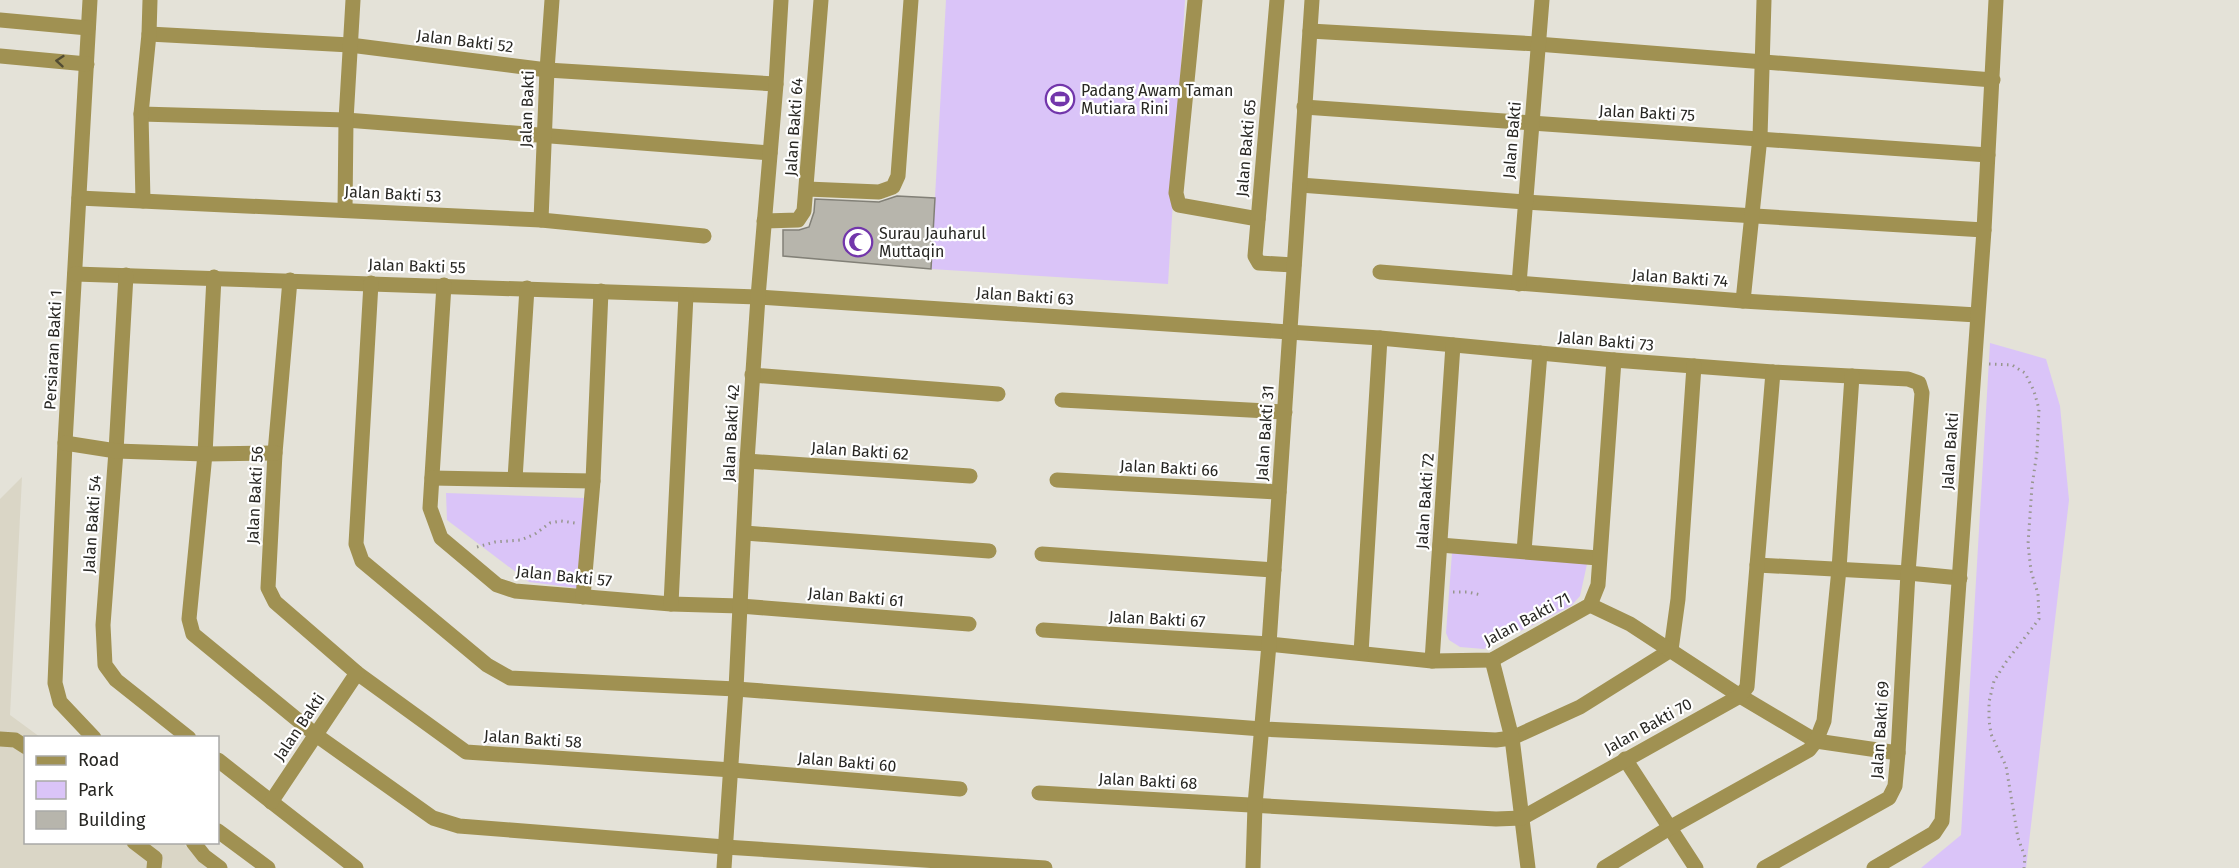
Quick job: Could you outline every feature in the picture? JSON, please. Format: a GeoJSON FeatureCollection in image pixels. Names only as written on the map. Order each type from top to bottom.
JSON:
{"type":"FeatureCollection","features":[{"type":"Feature","properties":{"kind":"street","name":"Persiaran Bakti 1"},"geometry":{"type":"LineString","coordinates":[[90,0],[65,443],[56,683],[60,702],[91,736]]}},
{"type":"Feature","properties":{"kind":"street"},"geometry":{"type":"LineString","coordinates":[[143,201],[141,114],[150,0]]}},
{"type":"Feature","properties":{"kind":"street"},"geometry":{"type":"LineString","coordinates":[[345,210],[346,120],[353,0]]}},
{"type":"Feature","properties":{"kind":"street","name":"Jalan Bakti"},"geometry":{"type":"LineString","coordinates":[[541,220],[552,0]]}},
{"type":"Feature","properties":{"kind":"street","name":"Jalan Bakti 42"},"geometry":{"type":"LineString","coordinates":[[724,868],[732,770],[752,375],[781,0]]}},
{"type":"Feature","properties":{"kind":"street","name":"Jalan Bakti 64"},"geometry":{"type":"LineString","coordinates":[[764,221],[798,220],[804,212],[821,0]]}},
{"type":"Feature","properties":{"kind":"street"},"geometry":{"type":"LineString","coordinates":[[807,189],[879,192],[893,187],[898,176],[911,0]]}},
{"type":"Feature","properties":{"kind":"street"},"geometry":{"type":"LineString","coordinates":[[1194,0],[1176,193],[1179,205],[1258,219]]}},
{"type":"Feature","properties":{"kind":"street","name":"Jalan Bakti 65"},"geometry":{"type":"LineString","coordinates":[[1276,0],[1255,256],[1259,263],[1294,265]]}},
{"type":"Feature","properties":{"kind":"street","name":"Jalan Bakti 31"},"geometry":{"type":"LineString","coordinates":[[1253,868],[1255,805],[1269,644],[1312,0]]}},
{"type":"Feature","properties":{"kind":"street","name":"Jalan Bakti"},"geometry":{"type":"LineString","coordinates":[[1519,284],[1542,0]]}},
{"type":"Feature","properties":{"kind":"street"},"geometry":{"type":"LineString","coordinates":[[1743,301],[1760,137],[1764,0]]}},
{"type":"Feature","properties":{"kind":"street"},"geometry":{"type":"LineString","coordinates":[[1990,0],[1996,0]]}},
{"type":"Feature","properties":{"kind":"street","name":"Jalan Bakti"},"geometry":{"type":"LineString","coordinates":[[1874,868],[1934,833],[1942,821],[1984,230],[1996,0]]}},
{"type":"Feature","properties":{"kind":"street"},"geometry":{"type":"LineString","coordinates":[[0,20],[88,27]]}},
{"type":"Feature","properties":{"kind":"street"},"geometry":{"type":"LineString","coordinates":[[1310,31],[1538,44],[1993,80]]}},
{"type":"Feature","properties":{"kind":"street","name":"Jalan Bakti 52"},"geometry":{"type":"LineString","coordinates":[[149,34],[350,45],[547,70],[776,84]]}},
{"type":"Feature","properties":{"kind":"street"},"geometry":{"type":"LineString","coordinates":[[0,56],[87,64]]}},
{"type":"Feature","properties":{"kind":"street","name":"Jalan Bakti 75"},"geometry":{"type":"LineString","coordinates":[[1304,107],[1532,125],[1760,137],[1988,154]]}},
{"type":"Feature","properties":{"kind":"street"},"geometry":{"type":"LineString","coordinates":[[141,114],[346,120],[770,153]]}},
{"type":"Feature","properties":{"kind":"street"},"geometry":{"type":"LineString","coordinates":[[1300,185],[1525,202],[1984,230]]}},
{"type":"Feature","properties":{"kind":"street","name":"Jalan Bakti 53"},"geometry":{"type":"LineString","coordinates":[[80,198],[541,220],[704,236]]}},
{"type":"Feature","properties":{"kind":"street","name":"Jalan Bakti 74"},"geometry":{"type":"LineString","coordinates":[[1380,272],[1743,301],[1977,315]]}},
{"type":"Feature","properties":{"kind":"street","name":"Jalan Bakti 55"},"geometry":{"type":"LineString","coordinates":[[75,274],[758,297]]}},
{"type":"Feature","properties":{"kind":"street","name":"Jalan Bakti 54"},"geometry":{"type":"LineString","coordinates":[[126,274],[103,625],[105,665],[116,680],[186,736]]}},
{"type":"Feature","properties":{"kind":"street"},"geometry":{"type":"LineString","coordinates":[[214,277],[205,454],[189,619],[193,634],[316,735],[434,818],[459,826],[725,847],[1045,868]]}},
{"type":"Feature","properties":{"kind":"street","name":"Jalan Bakti 56"},"geometry":{"type":"LineString","coordinates":[[290,280],[275,453],[268,588],[276,603],[357,673]]}},
{"type":"Feature","properties":{"kind":"street"},"geometry":{"type":"LineString","coordinates":[[371,283],[356,544],[362,561],[487,665],[510,678],[736,689],[1262,729],[1496,740],[1512,738],[1581,707],[1671,650],[1678,598],[1694,366]]}},
{"type":"Feature","properties":{"kind":"street","name":"Jalan Bakti 57"},"geometry":{"type":"LineString","coordinates":[[444,285],[430,508],[441,538],[497,585],[515,591],[671,604],[740,606]]}},
{"type":"Feature","properties":{"kind":"street"},"geometry":{"type":"LineString","coordinates":[[515,479],[527,288]]}},
{"type":"Feature","properties":{"kind":"street"},"geometry":{"type":"LineString","coordinates":[[583,597],[593,481],[601,291]]}},
{"type":"Feature","properties":{"kind":"street"},"geometry":{"type":"LineString","coordinates":[[671,604],[686,295]]}},
{"type":"Feature","properties":{"kind":"street","name":"Jalan Bakti 63"},"geometry":{"type":"LineString","coordinates":[[758,297],[1290,332]]}},
{"type":"Feature","properties":{"kind":"street","name":"Jalan Bakti 73"},"geometry":{"type":"LineString","coordinates":[[1290,332],[1614,360],[1908,379],[1919,383]]}},
{"type":"Feature","properties":{"kind":"street"},"geometry":{"type":"LineString","coordinates":[[1361,653],[1380,338]]}},
{"type":"Feature","properties":{"kind":"street","name":"Jalan Bakti 72"},"geometry":{"type":"LineString","coordinates":[[1432,661],[1453,345]]}},
{"type":"Feature","properties":{"kind":"street"},"geometry":{"type":"LineString","coordinates":[[1524,551],[1540,353]]}},
{"type":"Feature","properties":{"kind":"street","name":"Jalan Bakti 71"},"geometry":{"type":"LineString","coordinates":[[1269,644],[1432,661],[1492,660],[1590,605],[1598,585],[1598,558],[1614,360]]}},
{"type":"Feature","properties":{"kind":"street"},"geometry":{"type":"LineString","coordinates":[[1740,696],[1747,687],[1773,372]]}},
{"type":"Feature","properties":{"kind":"street"},"geometry":{"type":"LineString","coordinates":[[752,375],[998,394]]}},
{"type":"Feature","properties":{"kind":"street"},"geometry":{"type":"LineString","coordinates":[[1604,868],[1671,826],[1809,750],[1816,741],[1824,721],[1839,569],[1852,376]]}},
{"type":"Feature","properties":{"kind":"street","name":"Jalan Bakti"},"geometry":{"type":"LineString","coordinates":[[1908,573],[1922,393],[1919,383]]}},
{"type":"Feature","properties":{"kind":"street"},"geometry":{"type":"LineString","coordinates":[[1062,400],[1285,412]]}},
{"type":"Feature","properties":{"kind":"street"},"geometry":{"type":"LineString","coordinates":[[65,443],[116,450],[205,454],[275,453]]}},
{"type":"Feature","properties":{"kind":"street","name":"Jalan Bakti 62"},"geometry":{"type":"LineString","coordinates":[[747,461],[970,476]]}},
{"type":"Feature","properties":{"kind":"street"},"geometry":{"type":"LineString","coordinates":[[432,478],[593,481]]}},
{"type":"Feature","properties":{"kind":"street","name":"Jalan Bakti 66"},"geometry":{"type":"LineString","coordinates":[[1057,480],[1279,492]]}},
{"type":"Feature","properties":{"kind":"street"},"geometry":{"type":"LineString","coordinates":[[745,533],[989,550]]}},
{"type":"Feature","properties":{"kind":"street"},"geometry":{"type":"LineString","coordinates":[[1440,545],[1598,558]]}},
{"type":"Feature","properties":{"kind":"street"},"geometry":{"type":"LineString","coordinates":[[1042,554],[1274,570]]}},
{"type":"Feature","properties":{"kind":"street"},"geometry":{"type":"LineString","coordinates":[[1757,564],[1960,578]]}},
{"type":"Feature","properties":{"kind":"street","name":"Jalan Bakti 69"},"geometry":{"type":"LineString","coordinates":[[1764,868],[1889,798],[1895,786],[1908,573]]}},
{"type":"Feature","properties":{"kind":"street"},"geometry":{"type":"LineString","coordinates":[[1590,605],[1629,624],[1740,696],[1816,741],[1898,753]]}},
{"type":"Feature","properties":{"kind":"street","name":"Jalan Bakti 61"},"geometry":{"type":"LineString","coordinates":[[740,606],[969,624]]}},
{"type":"Feature","properties":{"kind":"street","name":"Jalan Bakti 67"},"geometry":{"type":"LineString","coordinates":[[1043,630],[1269,644]]}},
{"type":"Feature","properties":{"kind":"street"},"geometry":{"type":"LineString","coordinates":[[1492,660],[1512,738],[1528,868]]}},
{"type":"Feature","properties":{"kind":"street","name":"Jalan Bakti"},"geometry":{"type":"LineString","coordinates":[[271,802],[357,673]]}},
{"type":"Feature","properties":{"kind":"street","name":"Jalan Bakti 58"},"geometry":{"type":"LineString","coordinates":[[357,673],[466,752],[732,770]]}},
{"type":"Feature","properties":{"kind":"street","name":"Jalan Bakti 70"},"geometry":{"type":"LineString","coordinates":[[1255,805],[1496,819],[1522,818],[1740,696]]}},
{"type":"Feature","properties":{"kind":"street"},"geometry":{"type":"LineString","coordinates":[[0,739],[15,740],[24,746]]}},
{"type":"Feature","properties":{"kind":"street"},"geometry":{"type":"LineString","coordinates":[[1625,759],[1671,826],[1696,868]]}},
{"type":"Feature","properties":{"kind":"street"},"geometry":{"type":"LineString","coordinates":[[219,761],[356,868]]}},
{"type":"Feature","properties":{"kind":"street","name":"Jalan Bakti 60"},"geometry":{"type":"LineString","coordinates":[[732,770],[960,789]]}},
{"type":"Feature","properties":{"kind":"street","name":"Jalan Bakti 68"},"geometry":{"type":"LineString","coordinates":[[1039,793],[1255,805]]}},
{"type":"Feature","properties":{"kind":"street"},"geometry":{"type":"LineString","coordinates":[[219,832],[268,868]]}},
{"type":"Feature","properties":{"kind":"street"},"geometry":{"type":"LineString","coordinates":[[135,844],[154,858],[154,868]]}},
{"type":"Feature","properties":{"kind":"street"},"geometry":{"type":"LineString","coordinates":[[194,844],[204,856],[220,868]]}},
{"type":"Feature","properties":{"kind":"path"},"geometry":{"type":"LineString","coordinates":[[1974,364],[2012,365],[2025,373],[2034,390],[2039,409],[2028,544],[2031,570],[2038,594],[2039,619],[2017,646],[1995,681],[1989,702],[1989,720],[1994,741],[2006,766],[2018,838],[2025,857],[2024,868]]}},
{"type":"Feature","properties":{"kind":"path"},"geometry":{"type":"LineString","coordinates":[[475,548],[495,542],[521,540],[535,534],[550,523],[561,521],[589,525]]}},
{"type":"Feature","properties":{"kind":"path"},"geometry":{"type":"LineString","coordinates":[[1436,590],[1481,595]]}},
{"type":"Feature","properties":{"kind":"shaded area"},"geometry":{"type":"Polygon","coordinates":[[[22,477],[10,715],[39,736],[24,736],[24,844],[183,844],[214,868],[0,868],[0,499],[22,477]]]}},
{"type":"Feature","properties":{"kind":"green space","name":"Padang Awam Taman Mutiara Rini"},"geometry":{"type":"Polygon","coordinates":[[[946,0],[1185,0],[1168,284],[931,269],[946,0]]]}},
{"type":"Feature","properties":{"kind":"green space"},"geometry":{"type":"Polygon","coordinates":[[[1990,343],[2046,359],[2060,406],[2069,500],[2026,868],[1921,868],[1961,835],[1990,343]]]}},
{"type":"Feature","properties":{"kind":"green space"},"geometry":{"type":"Polygon","coordinates":[[[446,493],[584,498],[577,588],[529,582],[447,520],[446,493]]]}},
{"type":"Feature","properties":{"kind":"green space"},"geometry":{"type":"Polygon","coordinates":[[[1452,553],[1587,564],[1580,596],[1571,606],[1484,649],[1460,647],[1449,640],[1446,633],[1452,553]]]}},
{"type":"Feature","properties":{"kind":"building","name":"Surau Jauharul Muttaqin"},"geometry":{"type":"Polygon","coordinates":[[[897,196],[935,198],[931,269],[783,256],[783,230],[799,230],[809,227],[815,199],[879,202],[897,196]]]}},
{"type":"Feature","properties":{"kind":"place","name":"Padang Awam Taman Mutiara Rini"},"geometry":{"type":"Point","coordinates":[1060,99]}},
{"type":"Feature","properties":{"kind":"place","name":"Surau Jauharul Muttaqin"},"geometry":{"type":"Point","coordinates":[858,242]}}]}
